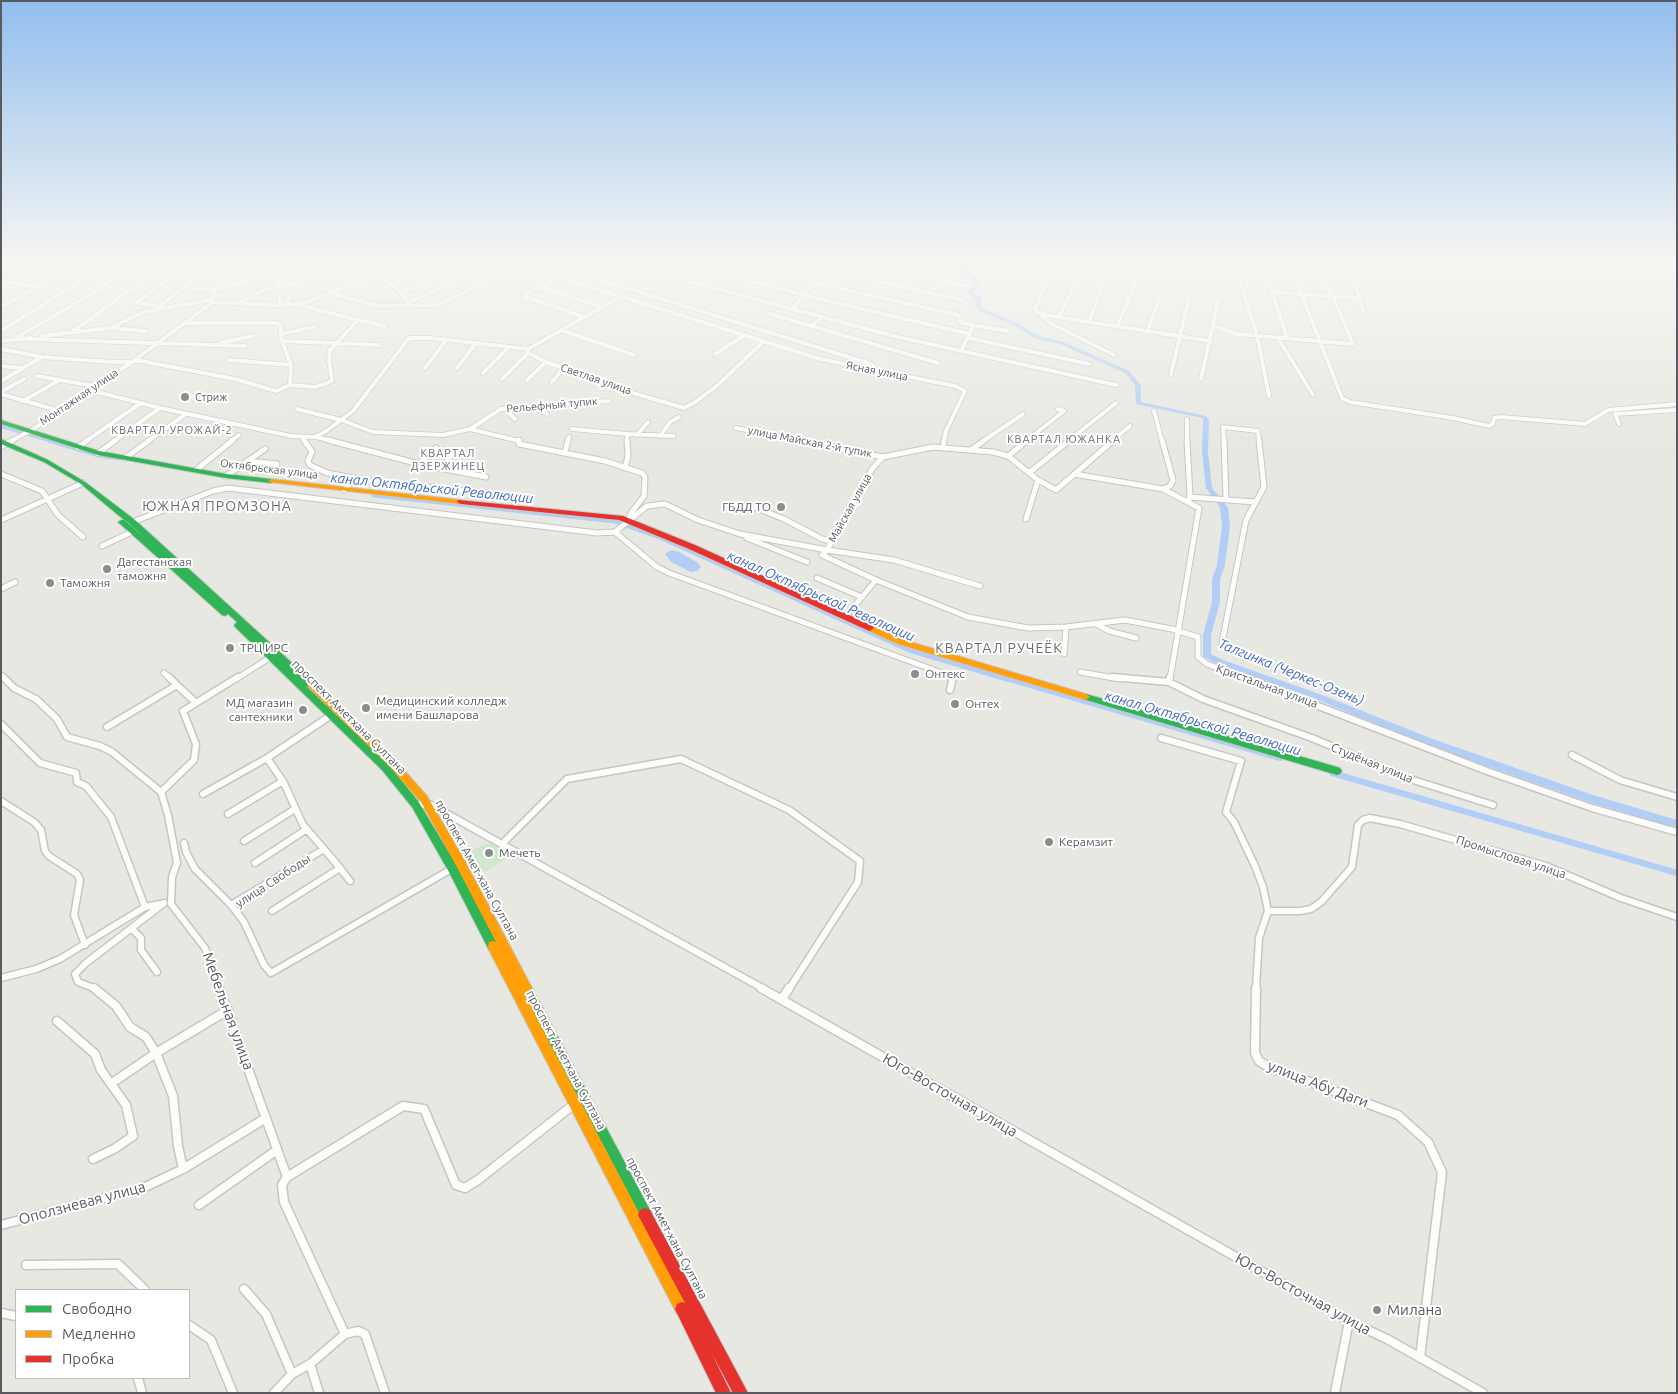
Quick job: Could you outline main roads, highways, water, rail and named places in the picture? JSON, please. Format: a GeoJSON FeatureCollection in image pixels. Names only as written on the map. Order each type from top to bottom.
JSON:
{"type":"FeatureCollection","features":[{"type":"Feature","properties":{"kind":"main road","name":"Октябрьская улица"},"geometry":{"type":"LineString","coordinates":[[1,422],[28,433],[98,453],[226,476],[620,518],[692,547],[901,642],[1337,771]]}},
{"type":"Feature","properties":{"kind":"main road","name":"проспект Амет-хана Султана"},"geometry":{"type":"LineString","coordinates":[[5,444],[46,461],[80,484],[133,527],[391,762],[427,804],[461,864],[741,1393]]}},
{"type":"Feature","properties":{"kind":"main road","name":"проспект Аметхана Султана"},"geometry":{"type":"LineString","coordinates":[[336,713],[385,767],[415,804],[453,869],[574,1104],[655,1255],[724,1393]]}},
{"type":"Feature","properties":{"kind":"water"},"geometry":{"type":"Polygon","coordinates":[[[671,550],[679,552],[697,562],[701,567],[697,571],[691,572],[671,562],[665,554],[671,550]]]}},
{"type":"Feature","properties":{"kind":"waterway","name":"Талгинка (Черкес-Озень)"},"geometry":{"type":"LineString","coordinates":[[1015,324],[1036,337],[1062,343],[1127,372],[1138,385],[1138,403],[1204,417],[1206,420],[1205,452],[1209,488],[1224,507],[1226,526],[1221,565],[1216,579],[1216,602],[1207,635],[1207,655],[1220,662],[1319,697],[1430,742],[1592,799],[1677,824]]}},
{"type":"Feature","properties":{"kind":"waterway","name":"канал Октябрьской Революции"},"geometry":{"type":"LineString","coordinates":[[1,426],[53,441]]}},
{"type":"Feature","properties":{"kind":"waterway","name":"канал Октябрьской Революции"},"geometry":{"type":"LineString","coordinates":[[49,440],[99,455],[120,458]]}},
{"type":"Feature","properties":{"kind":"waterway","name":"канал Октябрьской Революции"},"geometry":{"type":"LineString","coordinates":[[374,495],[615,521],[662,538],[909,650],[1007,679]]}},
{"type":"Feature","properties":{"kind":"waterway","name":"канал Октябрьской Революции"},"geometry":{"type":"LineString","coordinates":[[1003,677],[1280,758]]}},
{"type":"Feature","properties":{"kind":"waterway","name":"канал Октябрьской Революции"},"geometry":{"type":"LineString","coordinates":[[1332,773],[1677,873]]}},
{"type":"Feature","properties":{"kind":"railway"},"geometry":{"type":"LineString","coordinates":[[794,324],[924,363],[1007,380],[1097,394]]}},
{"type":"Feature","properties":{"kind":"railway"},"geometry":{"type":"LineString","coordinates":[[405,385],[610,388],[629,392],[733,425],[874,449],[893,450],[932,443],[1015,414],[1072,400],[1108,398],[1677,471]]}},
{"type":"Feature","properties":{"kind":"railway"},"geometry":{"type":"LineString","coordinates":[[816,412],[872,421]]}},
{"type":"Feature","properties":{"kind":"railway"},"geometry":{"type":"LineString","coordinates":[[877,421],[906,425]]}},
{"type":"Feature","properties":{"kind":"railway"},"geometry":{"type":"LineString","coordinates":[[900,426],[931,428],[981,421]]}},
{"type":"Feature","properties":{"kind":"railway"},"geometry":{"type":"LineString","coordinates":[[1363,444],[1677,483]]}},
{"type":"Feature","properties":{"kind":"railway"},"geometry":{"type":"LineString","coordinates":[[1358,454],[1677,500]]}},
{"type":"Feature","properties":{"kind":"railway"},"geometry":{"type":"LineString","coordinates":[[128,474],[158,487],[179,500],[233,521],[258,527],[329,534],[390,548]]}},
{"type":"Feature","properties":{"kind":"railway"},"geometry":{"type":"LineString","coordinates":[[1585,492],[1634,508],[1677,515]]}},
{"type":"Feature","properties":{"kind":"railway"},"geometry":{"type":"LineString","coordinates":[[215,498],[290,526]]}},
{"type":"Feature","properties":{"kind":"railway"},"geometry":{"type":"LineString","coordinates":[[383,544],[462,569],[505,587],[567,608],[686,661]]}},
{"type":"Feature","properties":{"kind":"railway"},"geometry":{"type":"LineString","coordinates":[[344,589],[550,654],[593,658],[655,659],[688,667],[1104,858],[1161,878],[1211,900],[1360,953],[1401,958],[1577,954],[1614,960],[1677,976]]}},
{"type":"Feature","properties":{"kind":"railway"},"geometry":{"type":"LineString","coordinates":[[611,593],[663,647]]}},
{"type":"Feature","properties":{"kind":"railway"},"geometry":{"type":"LineString","coordinates":[[1443,719],[1592,779],[1677,809]]}},
{"type":"Feature","properties":{"kind":"railway"},"geometry":{"type":"LineString","coordinates":[[954,768],[1054,817],[1119,859]]}},
{"type":"Feature","properties":{"kind":"railway"},"geometry":{"type":"LineString","coordinates":[[1667,796],[1677,799]]}},
{"type":"Feature","properties":{"kind":"railway"},"geometry":{"type":"LineString","coordinates":[[1252,921],[1349,989]]}},
{"type":"Feature","properties":{"kind":"railway"},"geometry":{"type":"LineString","coordinates":[[958,923],[1084,989]]}},
{"type":"Feature","properties":{"kind":"railway"},"geometry":{"type":"LineString","coordinates":[[1503,960],[1605,977]]}},
{"type":"Feature","properties":{"kind":"railway"},"geometry":{"type":"LineString","coordinates":[[1081,988],[1187,1043],[1259,1061],[1409,1077],[1677,1097]]}},
{"type":"Feature","properties":{"kind":"railway"},"geometry":{"type":"LineString","coordinates":[[1347,988],[1402,1022],[1462,1048],[1510,1064],[1561,1077],[1613,1086]]}},
{"type":"Feature","properties":{"kind":"place","name":"Стриж"},"geometry":{"type":"Point","coordinates":[185,397]}},
{"type":"Feature","properties":{"kind":"place","name":"ГБДД ТО"},"geometry":{"type":"Point","coordinates":[781,507]}},
{"type":"Feature","properties":{"kind":"place","name":"Дагестанская таможня"},"geometry":{"type":"Point","coordinates":[107,569]}},
{"type":"Feature","properties":{"kind":"place","name":"Таможня"},"geometry":{"type":"Point","coordinates":[50,583]}},
{"type":"Feature","properties":{"kind":"place","name":"ТРЦ ИРС"},"geometry":{"type":"Point","coordinates":[230,648]}},
{"type":"Feature","properties":{"kind":"place","name":"Онтекс"},"geometry":{"type":"Point","coordinates":[915,674]}},
{"type":"Feature","properties":{"kind":"place","name":"Онтех"},"geometry":{"type":"Point","coordinates":[955,704]}},
{"type":"Feature","properties":{"kind":"place","name":"Медицинский колледж имени Башларова"},"geometry":{"type":"Point","coordinates":[366,708]}},
{"type":"Feature","properties":{"kind":"place","name":"МД магазин сантехники"},"geometry":{"type":"Point","coordinates":[303,710]}},
{"type":"Feature","properties":{"kind":"place","name":"Керамзит"},"geometry":{"type":"Point","coordinates":[1049,842]}},
{"type":"Feature","properties":{"kind":"place","name":"Мечеть"},"geometry":{"type":"Point","coordinates":[489,853]}},
{"type":"Feature","properties":{"kind":"place","name":"Милана"},"geometry":{"type":"Point","coordinates":[1377,1310]}},
{"type":"Feature","properties":{"kind":"district","name":"КВАРТАЛ УРОЖАЙ-2"},"geometry":{"type":"Point","coordinates":[172,430]}},
{"type":"Feature","properties":{"kind":"district","name":"КВАРТАЛ ЮЖАНКА"},"geometry":{"type":"Point","coordinates":[1064,439]}},
{"type":"Feature","properties":{"kind":"district","name":"КВАРТАЛ ДЗЕРЖИНЕЦ"},"geometry":{"type":"Point","coordinates":[448,459]}},
{"type":"Feature","properties":{"kind":"district","name":"ЮЖНАЯ ПРОМЗОНА"},"geometry":{"type":"Point","coordinates":[217,506]}},
{"type":"Feature","properties":{"kind":"district","name":"КВАРТАЛ РУЧЕЁК"},"geometry":{"type":"Point","coordinates":[999,648]}}]}
